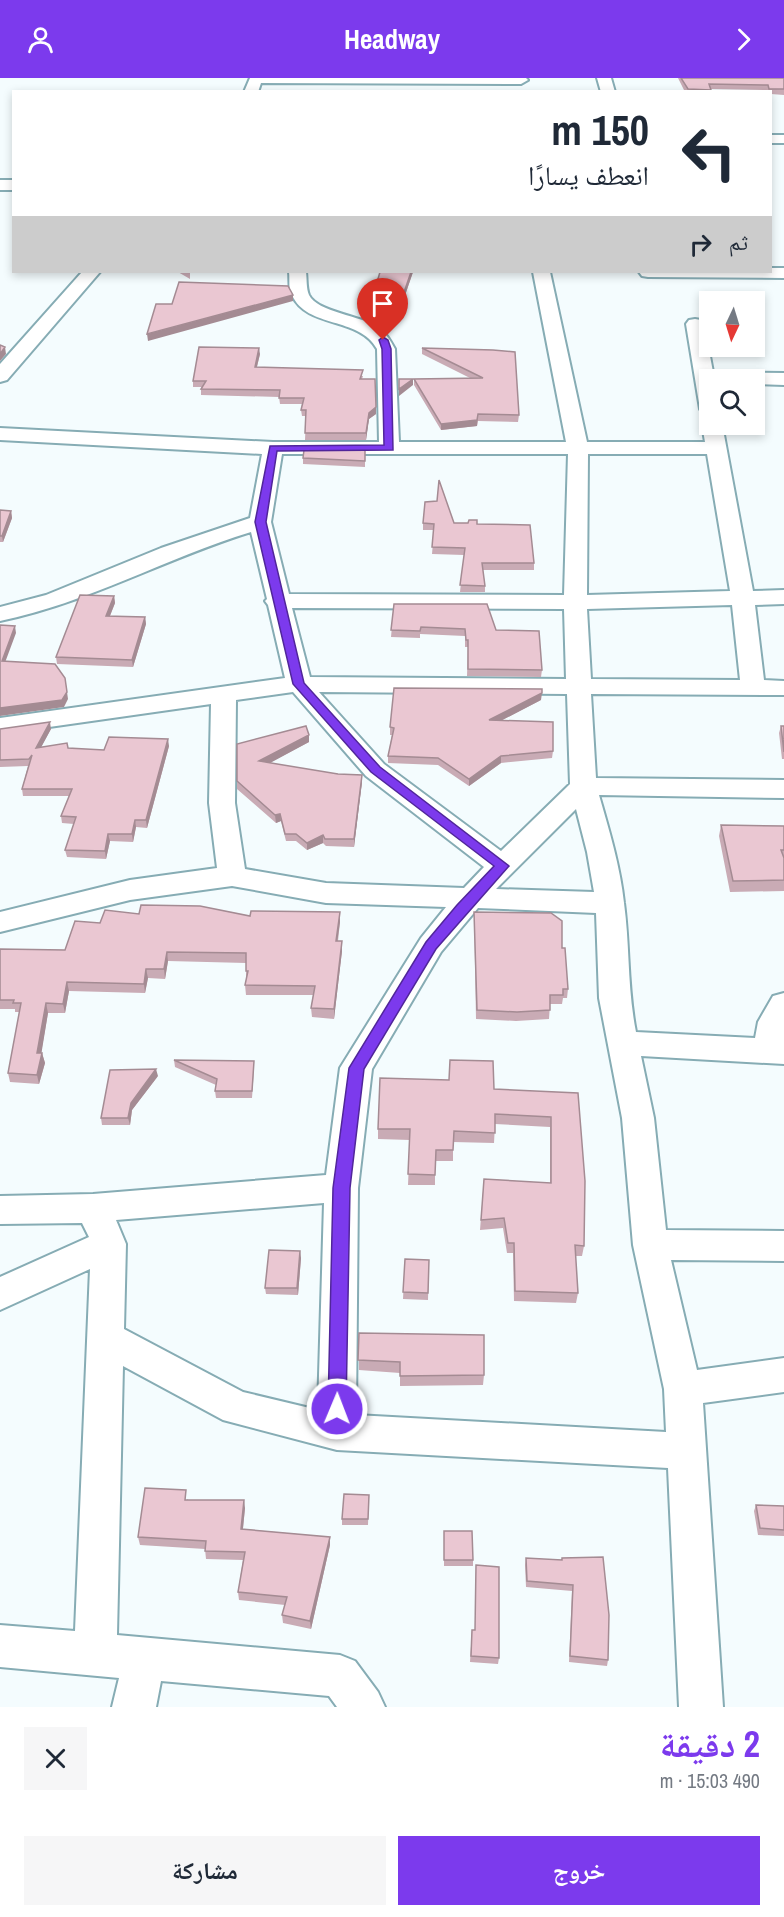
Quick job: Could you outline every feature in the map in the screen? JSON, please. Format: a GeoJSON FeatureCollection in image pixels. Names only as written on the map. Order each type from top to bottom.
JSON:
{"type":"FeatureCollection","features":[{"type":"Feature","properties":{"kind":"street"},"geometry":{"type":"LineString","coordinates":[[252,90],[256,79],[437,79],[521,83]]}},
{"type":"Feature","properties":{"kind":"street"},"geometry":{"type":"LineString","coordinates":[[0,376],[90,273]]}},
{"type":"Feature","properties":{"kind":"street"},"geometry":{"type":"LineString","coordinates":[[298,273],[300,295],[308,304],[368,328],[383,340],[387,349],[389,448]]}},
{"type":"Feature","properties":{"kind":"street"},"geometry":{"type":"LineString","coordinates":[[542,273],[579,449],[576,602],[583,786],[601,852],[610,903],[614,998],[638,1118],[650,1245],[683,1389],[701,1707]]}},
{"type":"Feature","properties":{"kind":"street"},"geometry":{"type":"LineString","coordinates":[[695,324],[702,369]]}},
{"type":"Feature","properties":{"kind":"street"},"geometry":{"type":"LineString","coordinates":[[765,379],[784,379]]}},
{"type":"Feature","properties":{"kind":"street"},"geometry":{"type":"LineString","coordinates":[[0,434],[273,448],[716,448]]}},
{"type":"Feature","properties":{"kind":"street"},"geometry":{"type":"LineString","coordinates":[[714,435],[742,597],[753,688]]}},
{"type":"Feature","properties":{"kind":"street"},"geometry":{"type":"LineString","coordinates":[[273,448],[260,522],[277,601],[299,684],[375,770],[502,866]]}},
{"type":"Feature","properties":{"kind":"street"},"geometry":{"type":"LineString","coordinates":[[0,614],[34,608],[64,598],[197,541],[260,522]]}},
{"type":"Feature","properties":{"kind":"street"},"geometry":{"type":"LineString","coordinates":[[277,601],[576,602],[784,597]]}},
{"type":"Feature","properties":{"kind":"street"},"geometry":{"type":"LineString","coordinates":[[0,726],[299,684],[784,688]]}},
{"type":"Feature","properties":{"kind":"street"},"geometry":{"type":"LineString","coordinates":[[224,695],[222,803],[232,876]]}},
{"type":"Feature","properties":{"kind":"street"},"geometry":{"type":"LineString","coordinates":[[337,1432],[341,1188],[356,1068],[431,945],[472,897],[583,786],[784,789]]}},
{"type":"Feature","properties":{"kind":"street"},"geometry":{"type":"LineString","coordinates":[[0,922],[130,890],[232,876],[326,893],[610,903]]}},
{"type":"Feature","properties":{"kind":"street"},"geometry":{"type":"LineString","coordinates":[[624,1044],[776,1051],[773,1022],[784,1004]]}},
{"type":"Feature","properties":{"kind":"street"},"geometry":{"type":"LineString","coordinates":[[0,1210],[93,1208],[341,1188]]}},
{"type":"Feature","properties":{"kind":"street"},"geometry":{"type":"LineString","coordinates":[[93,1208],[109,1244],[95,1654]]}},
{"type":"Feature","properties":{"kind":"street"},"geometry":{"type":"LineString","coordinates":[[0,1294],[109,1244]]}},
{"type":"Feature","properties":{"kind":"street"},"geometry":{"type":"LineString","coordinates":[[650,1245],[784,1246]]}},
{"type":"Feature","properties":{"kind":"street"},"geometry":{"type":"LineString","coordinates":[[106,1338],[236,1408],[337,1432],[686,1451]]}},
{"type":"Feature","properties":{"kind":"street"},"geometry":{"type":"LineString","coordinates":[[683,1389],[784,1375]]}},
{"type":"Feature","properties":{"kind":"street"},"geometry":{"type":"LineString","coordinates":[[0,1646],[340,1676],[363,1707]]}},
{"type":"Feature","properties":{"kind":"street"},"geometry":{"type":"LineString","coordinates":[[134,1707],[144,1659]]}},
{"type":"Feature","properties":{"kind":"building"},"geometry":{"type":"Polygon","coordinates":[[[681,78],[784,78],[784,89],[769,89],[768,85],[709,84],[711,90],[688,89],[681,78]]]}},
{"type":"Feature","properties":{"kind":"building"},"geometry":{"type":"Polygon","coordinates":[[[380,273],[411,273],[401,301],[372,299],[380,273]]]}},
{"type":"Feature","properties":{"kind":"building"},"geometry":{"type":"Polygon","coordinates":[[[179,282],[288,286],[293,295],[147,334],[156,304],[172,304],[179,282]]]}},
{"type":"Feature","properties":{"kind":"building"},"geometry":{"type":"Polygon","coordinates":[[[199,347],[259,348],[255,367],[363,370],[360,379],[375,379],[376,407],[369,413],[366,433],[305,433],[306,410],[301,410],[304,398],[279,398],[280,390],[201,389],[206,381],[193,381],[199,347]]]}},
{"type":"Feature","properties":{"kind":"building"},"geometry":{"type":"Polygon","coordinates":[[[422,348],[515,352],[519,415],[478,414],[477,420],[441,424],[414,379],[483,378],[422,348]]]}},
{"type":"Feature","properties":{"kind":"building"},"geometry":{"type":"Polygon","coordinates":[[[399,379],[413,379],[399,389],[399,379]]]}},
{"type":"Feature","properties":{"kind":"building"},"geometry":{"type":"Polygon","coordinates":[[[304,450],[365,450],[365,461],[303,458],[304,450]]]}},
{"type":"Feature","properties":{"kind":"building"},"geometry":{"type":"Polygon","coordinates":[[[439,480],[454,523],[468,523],[469,520],[477,520],[477,524],[530,525],[534,563],[482,563],[485,586],[460,585],[465,548],[432,547],[434,524],[423,523],[425,502],[437,501],[439,480]]]}},
{"type":"Feature","properties":{"kind":"building"},"geometry":{"type":"Polygon","coordinates":[[[0,510],[11,511],[2,536],[0,536],[0,510]]]}},
{"type":"Feature","properties":{"kind":"building"},"geometry":{"type":"Polygon","coordinates":[[[80,595],[114,596],[106,616],[145,617],[132,660],[56,657],[80,595]]]}},
{"type":"Feature","properties":{"kind":"building"},"geometry":{"type":"Polygon","coordinates":[[[394,604],[487,604],[496,630],[539,631],[542,670],[468,669],[468,640],[466,640],[465,629],[421,627],[420,631],[391,630],[394,604]]]}},
{"type":"Feature","properties":{"kind":"building"},"geometry":{"type":"Polygon","coordinates":[[[0,625],[15,626],[2,661],[55,664],[65,678],[67,692],[62,700],[0,708],[0,625]]]}},
{"type":"Feature","properties":{"kind":"building"},"geometry":{"type":"Polygon","coordinates":[[[394,688],[542,689],[542,693],[489,720],[553,722],[553,751],[501,756],[469,779],[438,758],[388,756],[394,728],[390,727],[394,688]]]}},
{"type":"Feature","properties":{"kind":"building"},"geometry":{"type":"Polygon","coordinates":[[[50,722],[36,748],[67,743],[68,748],[104,750],[109,737],[168,739],[146,820],[135,820],[132,834],[108,834],[105,851],[65,850],[76,817],[61,816],[72,789],[22,789],[32,755],[29,759],[0,760],[0,729],[50,722]]]}},
{"type":"Feature","properties":{"kind":"building"},"geometry":{"type":"Polygon","coordinates":[[[306,726],[309,735],[259,761],[338,774],[362,775],[354,839],[325,839],[323,835],[307,843],[296,834],[285,834],[280,814],[275,815],[237,781],[237,744],[306,726]]]}},
{"type":"Feature","properties":{"kind":"building"},"geometry":{"type":"Polygon","coordinates":[[[781,726],[784,726],[784,752],[781,726]]]}},
{"type":"Feature","properties":{"kind":"building"},"geometry":{"type":"Polygon","coordinates":[[[721,825],[784,826],[784,850],[781,850],[784,858],[784,880],[733,881],[721,825]]]}},
{"type":"Feature","properties":{"kind":"building"},"geometry":{"type":"Polygon","coordinates":[[[141,905],[200,906],[250,916],[251,911],[340,912],[336,941],[342,941],[334,1009],[311,1008],[315,986],[245,985],[248,971],[246,971],[246,953],[167,952],[164,969],[146,969],[144,984],[67,982],[63,1004],[46,1003],[37,1053],[42,1053],[37,1075],[8,1073],[21,1003],[13,1003],[14,1000],[0,1000],[0,949],[65,950],[75,921],[100,923],[105,910],[139,914],[141,905]]]}},
{"type":"Feature","properties":{"kind":"building"},"geometry":{"type":"Polygon","coordinates":[[[474,912],[551,913],[562,921],[562,948],[565,948],[568,989],[563,989],[563,995],[550,995],[550,1010],[517,1012],[477,1010],[474,912]]]}},
{"type":"Feature","properties":{"kind":"building"},"geometry":{"type":"Polygon","coordinates":[[[174,1060],[254,1061],[252,1091],[215,1091],[217,1079],[174,1060]]]}},
{"type":"Feature","properties":{"kind":"building"},"geometry":{"type":"Polygon","coordinates":[[[450,1060],[493,1061],[494,1089],[578,1093],[585,1181],[584,1246],[575,1245],[578,1293],[515,1291],[514,1243],[508,1243],[504,1218],[481,1220],[484,1179],[551,1183],[551,1117],[495,1114],[495,1133],[454,1131],[453,1150],[436,1150],[435,1175],[408,1174],[410,1129],[378,1129],[380,1078],[449,1080],[450,1060]]]}},
{"type":"Feature","properties":{"kind":"building"},"geometry":{"type":"Polygon","coordinates":[[[156,1069],[131,1103],[128,1118],[101,1118],[110,1070],[156,1069]]]}},
{"type":"Feature","properties":{"kind":"building"},"geometry":{"type":"Polygon","coordinates":[[[269,1250],[300,1251],[297,1288],[265,1288],[269,1250]]]}},
{"type":"Feature","properties":{"kind":"building"},"geometry":{"type":"Polygon","coordinates":[[[405,1259],[429,1260],[428,1293],[403,1292],[405,1259]]]}},
{"type":"Feature","properties":{"kind":"building"},"geometry":{"type":"Polygon","coordinates":[[[359,1333],[484,1335],[484,1375],[400,1376],[400,1362],[358,1360],[359,1333]]]}},
{"type":"Feature","properties":{"kind":"building"},"geometry":{"type":"Polygon","coordinates":[[[145,1488],[186,1490],[185,1500],[244,1500],[241,1529],[330,1537],[310,1621],[282,1615],[287,1597],[238,1592],[245,1552],[205,1551],[206,1541],[138,1537],[145,1488]]]}},
{"type":"Feature","properties":{"kind":"building"},"geometry":{"type":"Polygon","coordinates":[[[344,1494],[369,1495],[368,1519],[342,1519],[344,1494]]]}},
{"type":"Feature","properties":{"kind":"building"},"geometry":{"type":"Polygon","coordinates":[[[756,1505],[784,1506],[784,1530],[760,1528],[756,1505]]]}},
{"type":"Feature","properties":{"kind":"building"},"geometry":{"type":"Polygon","coordinates":[[[444,1531],[472,1531],[473,1560],[444,1560],[444,1531]]]}},
{"type":"Feature","properties":{"kind":"building"},"geometry":{"type":"Polygon","coordinates":[[[603,1557],[609,1615],[608,1660],[570,1656],[573,1585],[527,1581],[526,1558],[562,1560],[562,1558],[603,1557]]]}},
{"type":"Feature","properties":{"kind":"building"},"geometry":{"type":"Polygon","coordinates":[[[476,1565],[499,1567],[499,1658],[471,1656],[472,1630],[475,1630],[476,1565]]]}},
{"type":"Feature","properties":{"kind":"route"},"geometry":{"type":"LineString","coordinates":[[337,1409],[341,1188],[356,1068],[431,945],[461,908],[502,866],[375,770],[299,684],[277,601],[260,522],[273,448],[389,448],[387,349],[383,340]]}}]}
